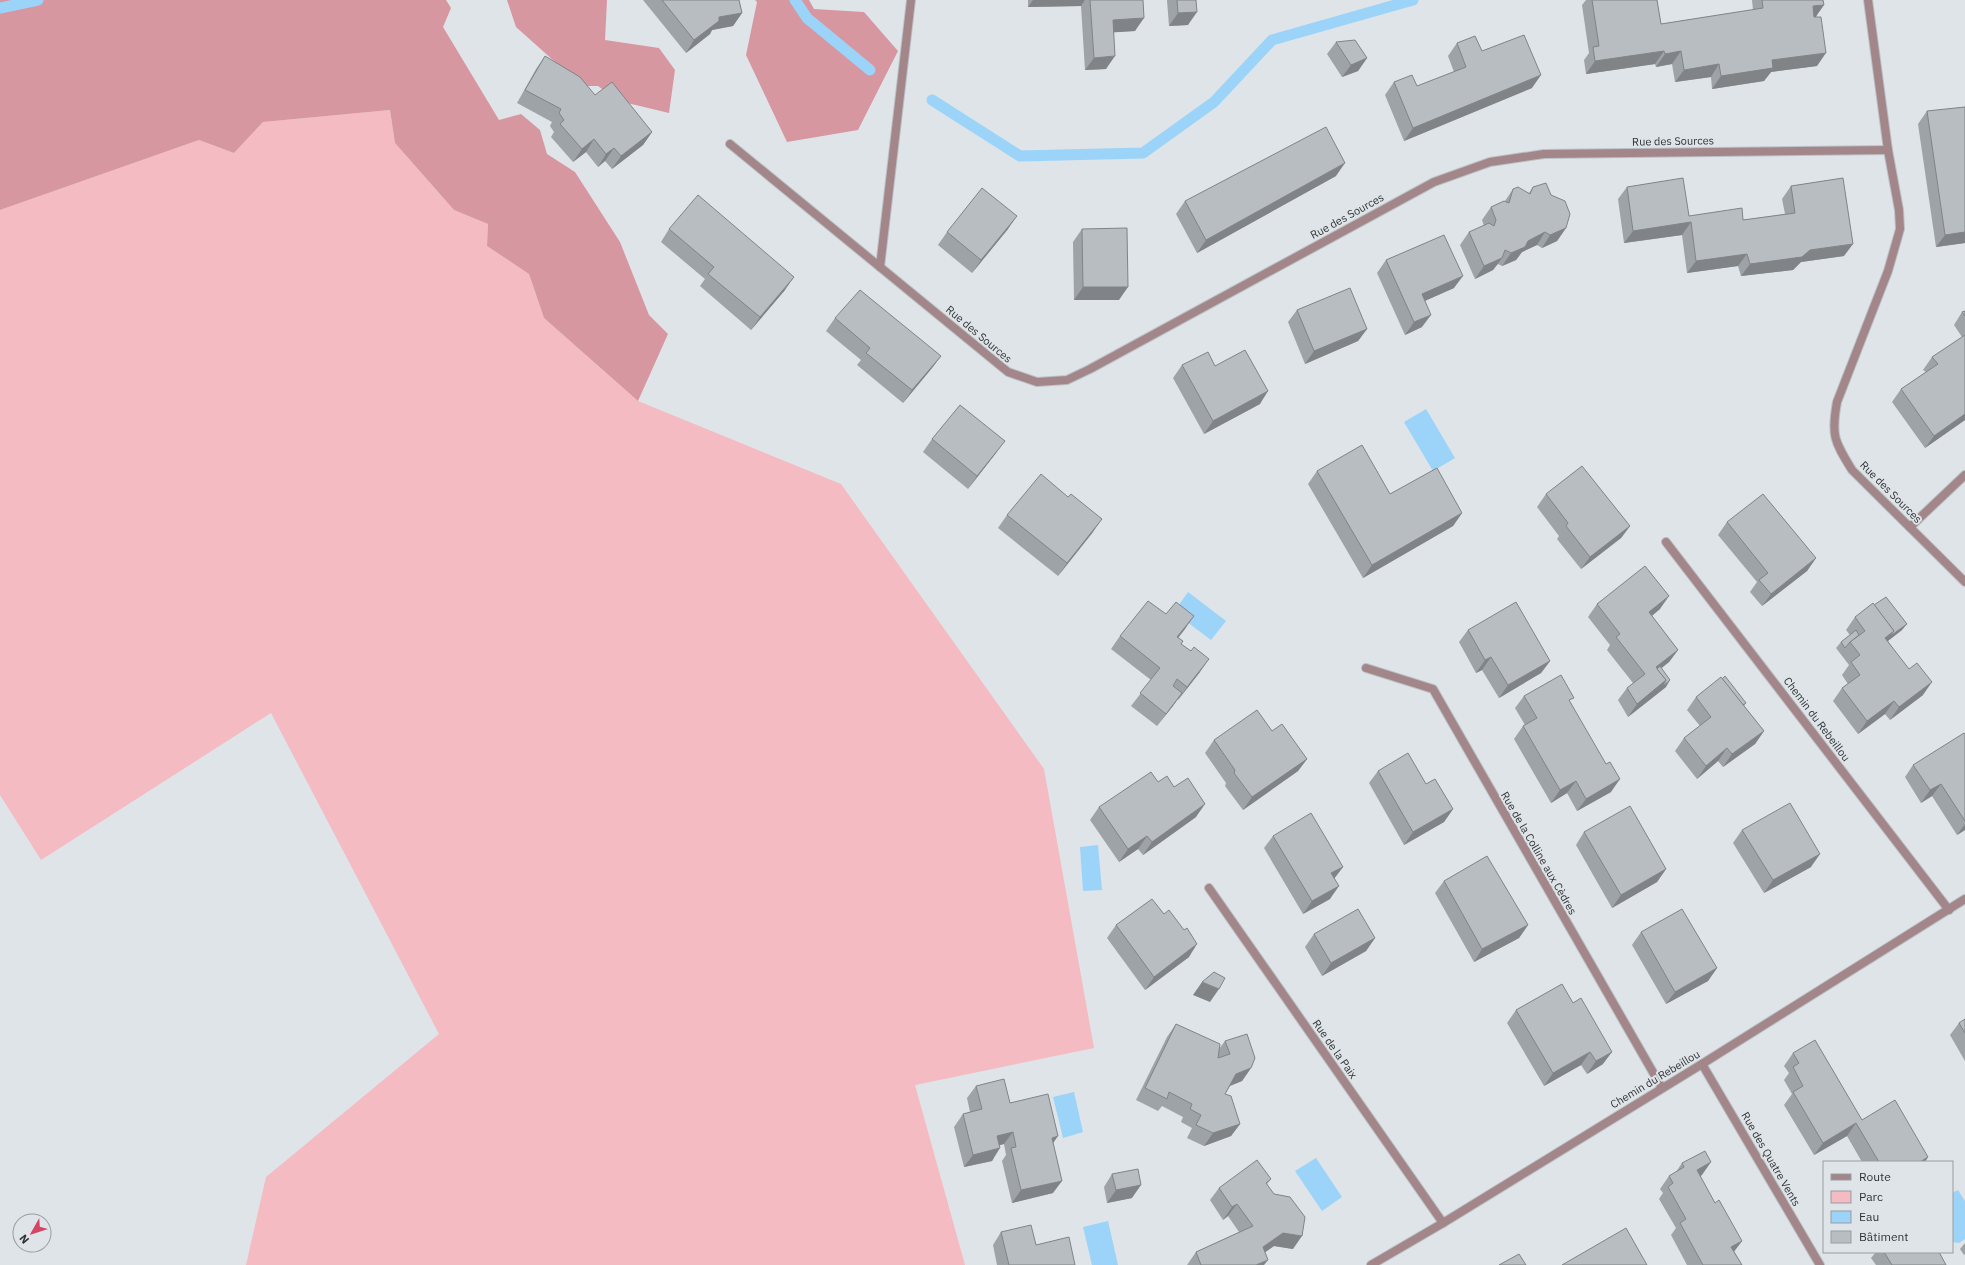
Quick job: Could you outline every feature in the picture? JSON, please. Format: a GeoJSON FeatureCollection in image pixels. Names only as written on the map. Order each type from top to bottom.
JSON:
{"type":"FeatureCollection","features":[{"type":"Feature","properties":{"kind":"street"},"geometry":{"type":"LineString","coordinates":[[880,267],[912,0]]}},
{"type":"Feature","properties":{"kind":"street","name":"Rue des Sources"},"geometry":{"type":"LineString","coordinates":[[1868,0],[1888,150],[1899,210],[1900,229],[1888,271],[1838,402],[1834,423],[1834,437],[1840,451],[1852,470],[1965,582]]}},
{"type":"Feature","properties":{"kind":"street","name":"Rue des Sources"},"geometry":{"type":"LineString","coordinates":[[730,144],[1008,372],[1037,382],[1067,380],[1090,370],[1434,182],[1490,162],[1544,154],[1888,150]]}},
{"type":"Feature","properties":{"kind":"street"},"geometry":{"type":"LineString","coordinates":[[1910,527],[1965,475]]}},
{"type":"Feature","properties":{"kind":"street","name":"Chemin du Rebeillou"},"geometry":{"type":"LineString","coordinates":[[1666,542],[1949,910]]}},
{"type":"Feature","properties":{"kind":"street","name":"Rue de la Colline aux Cèdres"},"geometry":{"type":"LineString","coordinates":[[1366,668],[1433,689],[1662,1088]]}},
{"type":"Feature","properties":{"kind":"street","name":"Rue de la Paix"},"geometry":{"type":"LineString","coordinates":[[1209,888],[1443,1223]]}},
{"type":"Feature","properties":{"kind":"street","name":"Chemin du Rebeillou"},"geometry":{"type":"LineString","coordinates":[[1371,1265],[1443,1223],[1702,1064],[1965,899]]}},
{"type":"Feature","properties":{"kind":"street","name":"Rue des Quatre Vents"},"geometry":{"type":"LineString","coordinates":[[1702,1064],[1820,1265]]}},
{"type":"Feature","properties":{"kind":"green space"},"geometry":{"type":"Polygon","coordinates":[[[390,110],[395,143],[454,210],[488,224],[487,246],[529,274],[544,318],[638,401],[841,484],[1044,769],[1094,1048],[915,1085],[965,1265],[246,1265],[266,1177],[439,1034],[271,713],[41,860],[0,795],[0,210],[199,140],[234,153],[263,122],[390,110]]]}},
{"type":"Feature","properties":{"kind":"shaded area"},"geometry":{"type":"Polygon","coordinates":[[[0,0],[446,0],[451,8],[443,27],[499,120],[521,114],[540,130],[547,154],[575,172],[620,242],[649,315],[668,334],[638,401],[544,318],[529,274],[487,246],[488,224],[454,210],[395,143],[390,110],[263,122],[234,153],[199,140],[0,210],[0,0]]]}},
{"type":"Feature","properties":{"kind":"shaded area"},"geometry":{"type":"Polygon","coordinates":[[[507,0],[607,0],[605,40],[659,48],[675,70],[669,113],[619,101],[598,86],[582,86],[516,27],[507,0]]]}},
{"type":"Feature","properties":{"kind":"shaded area"},"geometry":{"type":"Polygon","coordinates":[[[755,0],[809,0],[814,9],[864,12],[898,51],[858,130],[787,142],[746,55],[757,2],[755,0]]]}},
{"type":"Feature","properties":{"kind":"water"},"geometry":{"type":"Polygon","coordinates":[[[1426,409],[1455,458],[1433,471],[1404,422],[1426,409]]]}},
{"type":"Feature","properties":{"kind":"water"},"geometry":{"type":"Polygon","coordinates":[[[1188,592],[1226,621],[1211,640],[1174,612],[1188,592]]]}},
{"type":"Feature","properties":{"kind":"water"},"geometry":{"type":"Polygon","coordinates":[[[1098,845],[1102,890],[1083,891],[1080,847],[1098,845]]]}},
{"type":"Feature","properties":{"kind":"water"},"geometry":{"type":"Polygon","coordinates":[[[1074,1092],[1083,1132],[1063,1138],[1053,1097],[1074,1092]]]}},
{"type":"Feature","properties":{"kind":"water"},"geometry":{"type":"Polygon","coordinates":[[[1316,1158],[1342,1197],[1322,1211],[1295,1171],[1316,1158]]]}},
{"type":"Feature","properties":{"kind":"water"},"geometry":{"type":"Polygon","coordinates":[[[1958,1190],[1965,1201],[1965,1239],[1959,1243],[1953,1242],[1953,1192],[1958,1190]]]}},
{"type":"Feature","properties":{"kind":"water"},"geometry":{"type":"Polygon","coordinates":[[[1108,1221],[1118,1265],[1092,1265],[1083,1227],[1108,1221]]]}},
{"type":"Feature","properties":{"kind":"building"},"geometry":{"type":"Polygon","coordinates":[[[662,0],[739,0],[742,13],[719,17],[719,21],[694,40],[662,0]]]}},
{"type":"Feature","properties":{"kind":"building"},"geometry":{"type":"Polygon","coordinates":[[[1090,0],[1143,0],[1144,18],[1113,20],[1115,56],[1094,58],[1090,0]]]}},
{"type":"Feature","properties":{"kind":"building"},"geometry":{"type":"Polygon","coordinates":[[[1177,0],[1196,0],[1197,12],[1178,13],[1177,0]]]}},
{"type":"Feature","properties":{"kind":"building"},"geometry":{"type":"Polygon","coordinates":[[[1592,0],[1657,0],[1661,24],[1763,8],[1762,0],[1823,0],[1824,5],[1813,6],[1814,17],[1821,17],[1826,53],[1772,60],[1773,68],[1721,76],[1719,64],[1684,70],[1681,51],[1665,54],[1664,51],[1595,61],[1593,47],[1599,46],[1592,0]]]}},
{"type":"Feature","properties":{"kind":"building"},"geometry":{"type":"Polygon","coordinates":[[[1524,35],[1541,75],[1413,128],[1394,82],[1412,75],[1417,86],[1466,67],[1457,43],[1475,36],[1482,51],[1524,35]]]}},
{"type":"Feature","properties":{"kind":"building"},"geometry":{"type":"Polygon","coordinates":[[[1355,40],[1367,58],[1351,65],[1336,42],[1355,40]]]}},
{"type":"Feature","properties":{"kind":"building"},"geometry":{"type":"Polygon","coordinates":[[[545,56],[580,77],[595,95],[612,82],[652,132],[621,156],[614,148],[606,154],[594,139],[582,149],[560,124],[564,120],[559,113],[561,109],[525,90],[545,56]]]}},
{"type":"Feature","properties":{"kind":"building"},"geometry":{"type":"Polygon","coordinates":[[[1965,107],[1965,232],[1945,235],[1927,111],[1965,107]]]}},
{"type":"Feature","properties":{"kind":"building"},"geometry":{"type":"Polygon","coordinates":[[[1326,127],[1345,163],[1206,240],[1185,201],[1326,127]]]}},
{"type":"Feature","properties":{"kind":"building"},"geometry":{"type":"Polygon","coordinates":[[[1683,178],[1689,216],[1742,208],[1743,220],[1795,213],[1791,186],[1843,178],[1853,244],[1810,250],[1802,257],[1750,264],[1747,254],[1696,261],[1691,222],[1633,231],[1627,187],[1683,178]]]}},
{"type":"Feature","properties":{"kind":"building"},"geometry":{"type":"Polygon","coordinates":[[[1546,183],[1551,195],[1565,201],[1570,214],[1566,228],[1550,235],[1545,232],[1528,241],[1525,247],[1511,253],[1505,250],[1502,258],[1484,266],[1469,232],[1489,223],[1494,226],[1496,220],[1491,207],[1504,201],[1509,203],[1513,189],[1518,187],[1530,194],[1533,187],[1546,183]]]}},
{"type":"Feature","properties":{"kind":"building"},"geometry":{"type":"Polygon","coordinates":[[[982,188],[1017,216],[981,260],[947,232],[982,188]]]}},
{"type":"Feature","properties":{"kind":"building"},"geometry":{"type":"Polygon","coordinates":[[[698,195],[794,277],[760,317],[708,274],[714,267],[669,229],[698,195]]]}},
{"type":"Feature","properties":{"kind":"building"},"geometry":{"type":"Polygon","coordinates":[[[1127,228],[1128,287],[1083,287],[1082,229],[1127,228]]]}},
{"type":"Feature","properties":{"kind":"building"},"geometry":{"type":"Polygon","coordinates":[[[1444,235],[1463,276],[1422,294],[1431,315],[1414,322],[1386,260],[1444,235]]]}},
{"type":"Feature","properties":{"kind":"building"},"geometry":{"type":"Polygon","coordinates":[[[1350,288],[1367,329],[1314,351],[1297,310],[1350,288]]]}},
{"type":"Feature","properties":{"kind":"building"},"geometry":{"type":"Polygon","coordinates":[[[860,290],[941,356],[912,390],[866,353],[870,348],[835,318],[860,290]]]}},
{"type":"Feature","properties":{"kind":"building"},"geometry":{"type":"Polygon","coordinates":[[[1965,335],[1965,414],[1934,436],[1901,389],[1938,364],[1932,357],[1965,335]]]}},
{"type":"Feature","properties":{"kind":"building"},"geometry":{"type":"Polygon","coordinates":[[[1245,350],[1268,391],[1213,421],[1182,365],[1208,352],[1215,366],[1245,350]]]}},
{"type":"Feature","properties":{"kind":"building"},"geometry":{"type":"Polygon","coordinates":[[[960,405],[1005,441],[977,476],[932,439],[960,405]]]}},
{"type":"Feature","properties":{"kind":"building"},"geometry":{"type":"Polygon","coordinates":[[[1362,445],[1390,494],[1437,468],[1462,513],[1372,565],[1317,471],[1362,445]]]}},
{"type":"Feature","properties":{"kind":"building"},"geometry":{"type":"Polygon","coordinates":[[[1582,466],[1630,526],[1590,557],[1566,526],[1568,523],[1546,494],[1582,466]]]}},
{"type":"Feature","properties":{"kind":"building"},"geometry":{"type":"Polygon","coordinates":[[[1041,474],[1068,497],[1071,494],[1102,519],[1067,563],[1007,515],[1041,474]]]}},
{"type":"Feature","properties":{"kind":"building"},"geometry":{"type":"Polygon","coordinates":[[[1763,494],[1816,558],[1771,594],[1759,580],[1768,573],[1727,522],[1763,494]]]}},
{"type":"Feature","properties":{"kind":"building"},"geometry":{"type":"Polygon","coordinates":[[[1645,566],[1669,596],[1649,612],[1678,650],[1656,667],[1666,680],[1637,704],[1627,688],[1645,674],[1616,637],[1620,634],[1597,604],[1645,566]]]}},
{"type":"Feature","properties":{"kind":"building"},"geometry":{"type":"Polygon","coordinates":[[[1886,597],[1907,624],[1889,637],[1894,631],[1874,605],[1886,597]]]}},
{"type":"Feature","properties":{"kind":"building"},"geometry":{"type":"Polygon","coordinates":[[[1148,601],[1166,614],[1176,602],[1194,616],[1177,637],[1183,641],[1181,644],[1191,651],[1194,647],[1209,659],[1187,687],[1177,679],[1173,686],[1182,693],[1166,714],[1140,693],[1160,668],[1120,636],[1148,601]]]}},
{"type":"Feature","properties":{"kind":"building"},"geometry":{"type":"Polygon","coordinates":[[[1516,602],[1550,661],[1508,685],[1491,657],[1485,660],[1468,630],[1516,602]]]}},
{"type":"Feature","properties":{"kind":"building"},"geometry":{"type":"Polygon","coordinates":[[[1873,603],[1894,631],[1885,638],[1909,669],[1917,663],[1932,682],[1899,707],[1894,701],[1867,721],[1842,688],[1860,675],[1851,662],[1860,655],[1850,642],[1865,631],[1855,617],[1873,603]]]}},
{"type":"Feature","properties":{"kind":"building"},"geometry":{"type":"Polygon","coordinates":[[[1856,630],[1859,635],[1845,648],[1841,642],[1856,630]]]}},
{"type":"Feature","properties":{"kind":"building"},"geometry":{"type":"Polygon","coordinates":[[[1660,666],[1670,680],[1662,687],[1666,680],[1657,669],[1660,666]]]}},
{"type":"Feature","properties":{"kind":"building"},"geometry":{"type":"Polygon","coordinates":[[[1561,675],[1574,698],[1569,700],[1606,764],[1610,762],[1620,779],[1586,799],[1576,781],[1560,790],[1523,726],[1537,718],[1524,696],[1561,675]]]}},
{"type":"Feature","properties":{"kind":"building"},"geometry":{"type":"Polygon","coordinates":[[[1725,676],[1746,703],[1743,705],[1722,679],[1725,676]]]}},
{"type":"Feature","properties":{"kind":"building"},"geometry":{"type":"Polygon","coordinates":[[[1721,677],[1764,731],[1732,754],[1727,748],[1706,766],[1684,738],[1711,717],[1696,697],[1721,677]]]}},
{"type":"Feature","properties":{"kind":"building"},"geometry":{"type":"Polygon","coordinates":[[[1257,710],[1272,731],[1282,724],[1307,759],[1252,797],[1234,773],[1235,770],[1214,740],[1257,710]]]}},
{"type":"Feature","properties":{"kind":"building"},"geometry":{"type":"Polygon","coordinates":[[[1964,733],[1965,821],[1941,784],[1930,790],[1913,765],[1964,733]]]}},
{"type":"Feature","properties":{"kind":"building"},"geometry":{"type":"Polygon","coordinates":[[[1408,753],[1426,784],[1435,779],[1453,809],[1413,832],[1378,771],[1408,753]]]}},
{"type":"Feature","properties":{"kind":"building"},"geometry":{"type":"Polygon","coordinates":[[[1151,772],[1158,782],[1167,776],[1174,787],[1188,778],[1205,804],[1152,842],[1147,836],[1128,849],[1099,807],[1151,772]]]}},
{"type":"Feature","properties":{"kind":"building"},"geometry":{"type":"Polygon","coordinates":[[[1790,803],[1820,854],[1773,880],[1742,830],[1790,803]]]}},
{"type":"Feature","properties":{"kind":"building"},"geometry":{"type":"Polygon","coordinates":[[[1630,806],[1666,869],[1621,895],[1584,832],[1630,806]]]}},
{"type":"Feature","properties":{"kind":"building"},"geometry":{"type":"Polygon","coordinates":[[[1311,813],[1343,867],[1331,873],[1339,886],[1312,901],[1273,836],[1311,813]]]}},
{"type":"Feature","properties":{"kind":"building"},"geometry":{"type":"Polygon","coordinates":[[[1487,856],[1528,925],[1482,949],[1444,881],[1487,856]]]}},
{"type":"Feature","properties":{"kind":"building"},"geometry":{"type":"Polygon","coordinates":[[[1152,899],[1164,914],[1169,910],[1184,930],[1187,928],[1197,944],[1154,977],[1116,925],[1152,899]]]}},
{"type":"Feature","properties":{"kind":"building"},"geometry":{"type":"Polygon","coordinates":[[[1358,909],[1375,938],[1331,963],[1314,934],[1358,909]]]}},
{"type":"Feature","properties":{"kind":"building"},"geometry":{"type":"Polygon","coordinates":[[[1682,909],[1717,968],[1675,992],[1641,932],[1682,909]]]}},
{"type":"Feature","properties":{"kind":"building"},"geometry":{"type":"Polygon","coordinates":[[[1214,972],[1225,978],[1219,989],[1202,982],[1214,972]]]}},
{"type":"Feature","properties":{"kind":"building"},"geometry":{"type":"Polygon","coordinates":[[[1562,984],[1573,1003],[1581,998],[1612,1052],[1596,1061],[1590,1052],[1553,1073],[1516,1010],[1562,984]]]}},
{"type":"Feature","properties":{"kind":"building"},"geometry":{"type":"Polygon","coordinates":[[[1965,1019],[1965,1033],[1959,1023],[1965,1019]]]}},
{"type":"Feature","properties":{"kind":"building"},"geometry":{"type":"Polygon","coordinates":[[[1176,1024],[1220,1044],[1218,1058],[1230,1054],[1225,1041],[1247,1034],[1255,1058],[1251,1068],[1236,1074],[1225,1094],[1231,1096],[1240,1124],[1213,1133],[1196,1125],[1201,1115],[1190,1109],[1192,1104],[1169,1092],[1167,1099],[1145,1088],[1176,1024]]]}},
{"type":"Feature","properties":{"kind":"building"},"geometry":{"type":"Polygon","coordinates":[[[1815,1040],[1862,1120],[1895,1100],[1928,1157],[1922,1161],[1878,1161],[1856,1123],[1823,1143],[1793,1092],[1803,1086],[1793,1067],[1799,1063],[1793,1053],[1815,1040]]]}},
{"type":"Feature","properties":{"kind":"building"},"geometry":{"type":"Polygon","coordinates":[[[1004,1079],[1010,1103],[1048,1094],[1058,1136],[1052,1138],[1062,1181],[1021,1190],[1011,1148],[1016,1147],[1013,1132],[997,1136],[1000,1148],[973,1155],[963,1114],[982,1109],[976,1086],[1004,1079]]]}},
{"type":"Feature","properties":{"kind":"building"},"geometry":{"type":"Polygon","coordinates":[[[1705,1151],[1711,1162],[1697,1170],[1715,1203],[1719,1200],[1742,1241],[1731,1247],[1742,1265],[1703,1265],[1680,1223],[1686,1219],[1668,1187],[1673,1183],[1669,1176],[1684,1167],[1682,1163],[1705,1151]]]}},
{"type":"Feature","properties":{"kind":"building"},"geometry":{"type":"Polygon","coordinates":[[[1257,1160],[1271,1179],[1266,1183],[1274,1194],[1290,1197],[1305,1217],[1302,1236],[1283,1233],[1263,1247],[1268,1260],[1256,1265],[1201,1265],[1196,1252],[1253,1226],[1237,1204],[1232,1207],[1219,1188],[1257,1160]]]}},
{"type":"Feature","properties":{"kind":"building"},"geometry":{"type":"Polygon","coordinates":[[[1138,1169],[1141,1185],[1116,1190],[1112,1174],[1138,1169]]]}},
{"type":"Feature","properties":{"kind":"building"},"geometry":{"type":"Polygon","coordinates":[[[1031,1225],[1036,1245],[1069,1237],[1075,1265],[1009,1265],[1001,1232],[1031,1225]]]}},
{"type":"Feature","properties":{"kind":"building"},"geometry":{"type":"Polygon","coordinates":[[[1626,1228],[1647,1265],[1562,1265],[1626,1228]]]}},
{"type":"Feature","properties":{"kind":"building"},"geometry":{"type":"Polygon","coordinates":[[[1885,1253],[1940,1253],[1946,1265],[1892,1265],[1885,1253]]]}},
{"type":"Feature","properties":{"kind":"building"},"geometry":{"type":"Polygon","coordinates":[[[1519,1254],[1526,1265],[1499,1265],[1519,1254]]]}},
{"type":"Feature","properties":{"kind":"waterway"},"geometry":{"type":"LineString","coordinates":[[0,8],[38,0]]}},
{"type":"Feature","properties":{"kind":"waterway"},"geometry":{"type":"LineString","coordinates":[[795,0],[807,18],[870,70]]}},
{"type":"Feature","properties":{"kind":"waterway"},"geometry":{"type":"LineString","coordinates":[[932,100],[1020,156],[1143,153],[1214,102],[1272,40],[1413,0]]}}]}
